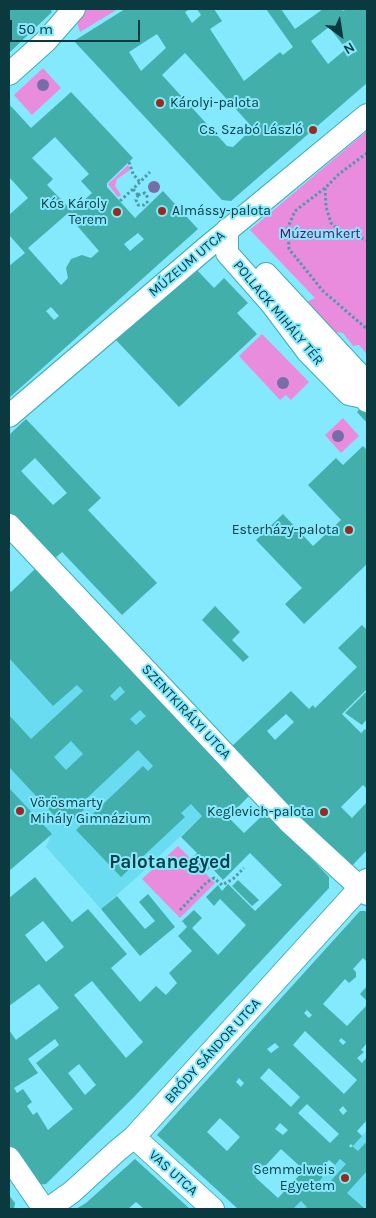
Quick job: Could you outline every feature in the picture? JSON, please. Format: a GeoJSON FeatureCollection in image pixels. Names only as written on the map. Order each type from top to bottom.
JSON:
{"type":"FeatureCollection","features":[{"type":"Feature","properties":{"kind":"street"},"geometry":{"type":"LineString","coordinates":[[9,74],[46,41],[74,9]]}},
{"type":"Feature","properties":{"kind":"street","name":"MÚZEUM UTCA"},"geometry":{"type":"LineString","coordinates":[[9,416],[227,230],[367,115]]}},
{"type":"Feature","properties":{"kind":"street","name":"POLLACK MIHÁLY TÉR"},"geometry":{"type":"LineString","coordinates":[[227,230],[289,300],[367,383]]}},
{"type":"Feature","properties":{"kind":"street","name":"POLLACK MIHÁLY TÉR"},"geometry":{"type":"LineString","coordinates":[[227,230],[227,253],[271,302],[307,351],[348,394],[363,397],[367,401]]}},
{"type":"Feature","properties":{"kind":"street","name":"SZENTKIRÁLYI UTCA"},"geometry":{"type":"LineString","coordinates":[[9,525],[290,823],[365,887]]}},
{"type":"Feature","properties":{"kind":"street","name":"BRÓDY SÁNDOR UTCA"},"geometry":{"type":"LineString","coordinates":[[46,1209],[72,1192],[134,1138],[365,887]]}},
{"type":"Feature","properties":{"kind":"street","name":"VAS UTCA"},"geometry":{"type":"LineString","coordinates":[[134,1138],[213,1209]]}},
{"type":"Feature","properties":{"kind":"street"},"geometry":{"type":"LineString","coordinates":[[9,1158],[46,1209]]}},
{"type":"Feature","properties":{"kind":"path"},"geometry":{"type":"LineString","coordinates":[[367,153],[295,211],[288,227],[288,249],[323,291],[367,329]]}},
{"type":"Feature","properties":{"kind":"path"},"geometry":{"type":"LineString","coordinates":[[129,162],[133,174],[140,182]]}},
{"type":"Feature","properties":{"kind":"path"},"geometry":{"type":"LineString","coordinates":[[120,201],[150,172]]}},
{"type":"Feature","properties":{"kind":"path"},"geometry":{"type":"LineString","coordinates":[[325,188],[326,207],[331,223],[340,231],[367,240]]}},
{"type":"Feature","properties":{"kind":"path"},"geometry":{"type":"LineString","coordinates":[[133,189],[138,195]]}},
{"type":"Feature","properties":{"kind":"path"},"geometry":{"type":"LineString","coordinates":[[148,198],[143,192],[138,195],[136,200],[138,204],[144,205],[147,202],[149,204]]}},
{"type":"Feature","properties":{"kind":"path"},"geometry":{"type":"LineString","coordinates":[[180,910],[207,882],[214,878],[222,885],[244,868]]}},
{"type":"Feature","properties":{"kind":"shaded area"},"geometry":{"type":"Polygon","coordinates":[[[52,588],[238,782],[101,909],[46,847],[51,835],[9,871],[9,629],[52,588]]]}},
{"type":"Feature","properties":{"kind":"shaded area","name":"Semmelweis Egyetem"},"geometry":{"type":"Polygon","coordinates":[[[367,1130],[367,1209],[293,1209],[353,1146],[367,1130]]]}},
{"type":"Feature","properties":{"kind":"green space"},"geometry":{"type":"Polygon","coordinates":[[[77,9],[118,9],[80,32],[75,16],[77,9]]]}},
{"type":"Feature","properties":{"kind":"green space"},"geometry":{"type":"Polygon","coordinates":[[[43,68],[61,88],[32,115],[14,95],[43,68]]]}},
{"type":"Feature","properties":{"kind":"green space","name":"Múzeumkert"},"geometry":{"type":"Polygon","coordinates":[[[367,131],[367,354],[359,345],[353,346],[343,333],[334,332],[307,302],[315,298],[250,230],[367,131]]]}},
{"type":"Feature","properties":{"kind":"green space"},"geometry":{"type":"Polygon","coordinates":[[[128,165],[130,170],[117,179],[115,186],[121,195],[118,197],[108,184],[128,165]]]}},
{"type":"Feature","properties":{"kind":"green space"},"geometry":{"type":"Polygon","coordinates":[[[262,334],[309,382],[291,400],[286,395],[280,400],[239,356],[262,334]]]}},
{"type":"Feature","properties":{"kind":"green space"},"geometry":{"type":"Polygon","coordinates":[[[343,418],[359,436],[341,453],[325,435],[343,418]]]}},
{"type":"Feature","properties":{"kind":"green space"},"geometry":{"type":"Polygon","coordinates":[[[178,846],[215,883],[180,918],[142,879],[178,846]]]}},
{"type":"Feature","properties":{"kind":"building"},"geometry":{"type":"Polygon","coordinates":[[[9,9],[50,9],[52,12],[9,53],[9,9]]]}},
{"type":"Feature","properties":{"kind":"building"},"geometry":{"type":"Polygon","coordinates":[[[125,9],[190,9],[185,12],[192,23],[201,15],[197,9],[214,9],[222,21],[210,29],[244,81],[280,52],[283,55],[293,47],[266,9],[281,9],[295,29],[323,9],[342,9],[343,11],[347,9],[367,9],[367,83],[231,201],[222,200],[74,41],[125,9]],[[329,27],[311,41],[328,64],[346,49],[329,27]],[[157,34],[129,52],[141,71],[166,48],[157,34]],[[185,53],[162,75],[227,146],[233,147],[253,128],[185,53]]]}},
{"type":"Feature","properties":{"kind":"building"},"geometry":{"type":"Polygon","coordinates":[[[71,92],[133,158],[107,183],[107,187],[135,218],[163,191],[198,229],[9,398],[9,266],[25,253],[10,236],[9,238],[9,215],[28,198],[9,177],[9,104],[31,128],[71,92]],[[55,137],[32,158],[53,179],[47,185],[72,211],[92,193],[81,181],[89,174],[55,137]],[[67,214],[28,248],[61,285],[68,278],[66,268],[71,259],[82,255],[91,258],[99,251],[67,214]],[[138,233],[124,244],[130,251],[144,239],[138,233]],[[51,307],[46,311],[54,320],[59,316],[51,307]]]}},
{"type":"Feature","properties":{"kind":"building"},"geometry":{"type":"Polygon","coordinates":[[[196,269],[214,288],[224,278],[248,303],[237,313],[257,334],[179,407],[116,340],[196,269]]]}},
{"type":"Feature","properties":{"kind":"building"},"geometry":{"type":"Polygon","coordinates":[[[365,404],[367,406],[367,423],[357,412],[365,404]]]}},
{"type":"Feature","properties":{"kind":"building"},"geometry":{"type":"Polygon","coordinates":[[[26,419],[101,498],[88,510],[157,583],[122,615],[62,552],[53,560],[9,512],[9,435],[26,419]],[[35,458],[21,471],[53,505],[67,493],[35,458]]]}},
{"type":"Feature","properties":{"kind":"building","name":"Esterházy-palota"},"geometry":{"type":"Polygon","coordinates":[[[363,446],[367,450],[367,564],[304,624],[285,604],[302,588],[256,540],[283,514],[313,546],[341,520],[308,485],[336,458],[343,465],[363,446]]]}},
{"type":"Feature","properties":{"kind":"building"},"geometry":{"type":"Polygon","coordinates":[[[35,569],[250,795],[228,817],[244,833],[266,812],[329,877],[329,888],[134,1097],[46,1184],[37,1185],[9,1151],[9,1030],[16,1040],[59,1008],[39,984],[9,1006],[9,898],[35,877],[72,922],[88,909],[127,954],[111,968],[140,1002],[156,986],[166,995],[177,983],[169,973],[192,951],[178,936],[187,927],[182,921],[194,910],[202,918],[192,928],[218,955],[246,925],[220,899],[214,906],[206,897],[218,885],[222,891],[228,884],[255,911],[282,885],[250,853],[223,880],[211,867],[207,871],[193,857],[197,853],[181,837],[202,816],[191,804],[181,813],[185,817],[121,877],[76,830],[143,766],[148,771],[153,766],[138,750],[86,799],[90,804],[65,827],[9,767],[9,715],[31,739],[83,691],[77,685],[53,706],[9,658],[9,589],[11,592],[35,569]],[[120,686],[110,696],[115,701],[125,692],[120,686]],[[140,710],[130,719],[136,725],[146,716],[140,710]],[[71,741],[54,757],[66,770],[83,754],[71,741]],[[43,921],[25,935],[46,962],[64,947],[43,921]],[[92,981],[74,995],[126,1058],[143,1042],[92,981]],[[55,1039],[28,1059],[38,1073],[14,1088],[17,1093],[23,1089],[32,1102],[27,1106],[33,1115],[37,1112],[48,1130],[73,1109],[36,1063],[59,1045],[55,1039]],[[79,1064],[68,1073],[85,1095],[96,1085],[79,1064]]]}},
{"type":"Feature","properties":{"kind":"building"},"geometry":{"type":"Polygon","coordinates":[[[215,606],[240,632],[232,640],[249,657],[243,662],[202,620],[215,606]]]}},
{"type":"Feature","properties":{"kind":"building"},"geometry":{"type":"Polygon","coordinates":[[[362,625],[367,630],[367,689],[342,714],[361,733],[365,729],[367,731],[367,789],[363,785],[341,807],[352,818],[367,802],[367,850],[347,871],[232,746],[291,691],[309,709],[313,705],[315,708],[357,667],[338,648],[362,625]],[[286,714],[267,731],[275,740],[294,722],[286,714]]]}},
{"type":"Feature","properties":{"kind":"building"},"geometry":{"type":"Polygon","coordinates":[[[367,691],[367,719],[362,725],[345,713],[367,691]]]}},
{"type":"Feature","properties":{"kind":"building","name":"Vörösmarty Mihály Gimnázium"},"geometry":{"type":"Polygon","coordinates":[[[9,788],[52,834],[9,871],[9,788]]]}},
{"type":"Feature","properties":{"kind":"building"},"geometry":{"type":"Polygon","coordinates":[[[238,880],[259,900],[252,906],[232,886],[238,880]]]}},
{"type":"Feature","properties":{"kind":"building"},"geometry":{"type":"Polygon","coordinates":[[[148,894],[175,927],[140,956],[101,909],[117,896],[145,929],[155,921],[139,902],[148,894]]]}},
{"type":"Feature","properties":{"kind":"building"},"geometry":{"type":"Polygon","coordinates":[[[360,911],[365,911],[367,913],[367,962],[363,958],[353,969],[356,972],[356,977],[349,983],[345,979],[323,1004],[347,1026],[367,1005],[367,1043],[361,1050],[364,1052],[357,1058],[362,1063],[367,1057],[367,1120],[357,1131],[362,1136],[353,1146],[351,1144],[349,1146],[358,1151],[367,1141],[367,1171],[347,1193],[365,1209],[304,1209],[307,1207],[301,1201],[293,1209],[238,1209],[157,1135],[360,911]],[[307,1010],[304,1013],[309,1018],[312,1015],[307,1010]],[[305,1031],[293,1045],[344,1094],[357,1080],[305,1031]],[[341,1038],[339,1041],[343,1045],[346,1042],[341,1038]],[[275,1043],[267,1049],[271,1053],[279,1047],[275,1043]],[[269,1068],[260,1078],[291,1107],[300,1097],[269,1068]],[[239,1078],[236,1082],[241,1087],[244,1083],[239,1078]],[[307,1104],[298,1113],[330,1143],[339,1134],[307,1104]],[[343,1106],[339,1110],[343,1115],[347,1111],[343,1106]],[[220,1118],[207,1132],[227,1151],[240,1137],[220,1118]],[[280,1123],[275,1129],[283,1135],[288,1130],[280,1123]],[[281,1149],[255,1177],[278,1198],[304,1170],[281,1149]],[[340,1159],[335,1165],[329,1160],[325,1164],[331,1170],[326,1174],[323,1171],[320,1174],[323,1177],[315,1186],[321,1192],[346,1164],[340,1159]]]}},
{"type":"Feature","properties":{"kind":"building"},"geometry":{"type":"Polygon","coordinates":[[[367,986],[367,1001],[360,994],[367,986]]]}},
{"type":"Feature","properties":{"kind":"building"},"geometry":{"type":"Polygon","coordinates":[[[135,1159],[190,1209],[144,1209],[136,1202],[128,1209],[76,1209],[86,1203],[135,1159]]]}},
{"type":"Feature","properties":{"kind":"building"},"geometry":{"type":"Polygon","coordinates":[[[9,1195],[15,1203],[14,1209],[9,1209],[9,1195]]]}},
{"type":"Feature","properties":{"kind":"place","name":"Károlyi-palota"},"geometry":{"type":"Point","coordinates":[160,103]}},
{"type":"Feature","properties":{"kind":"place","name":"Cs. Szabó László"},"geometry":{"type":"Point","coordinates":[313,130]}},
{"type":"Feature","properties":{"kind":"place","name":"Almássy-palota"},"geometry":{"type":"Point","coordinates":[162,211]}},
{"type":"Feature","properties":{"kind":"place","name":"Kós Károly Terem"},"geometry":{"type":"Point","coordinates":[117,212]}},
{"type":"Feature","properties":{"kind":"place","name":"Esterházy-palota"},"geometry":{"type":"Point","coordinates":[349,530]}},
{"type":"Feature","properties":{"kind":"place","name":"Vörösmarty Mihály Gimnázium"},"geometry":{"type":"Point","coordinates":[20,811]}},
{"type":"Feature","properties":{"kind":"place","name":"Keglevich-palota"},"geometry":{"type":"Point","coordinates":[324,812]}},
{"type":"Feature","properties":{"kind":"place","name":"Semmelweis Egyetem"},"geometry":{"type":"Point","coordinates":[345,1178]}},
{"type":"Feature","properties":{"kind":"district","name":"Palotanegyed"},"geometry":{"type":"Point","coordinates":[170,863]}}]}
